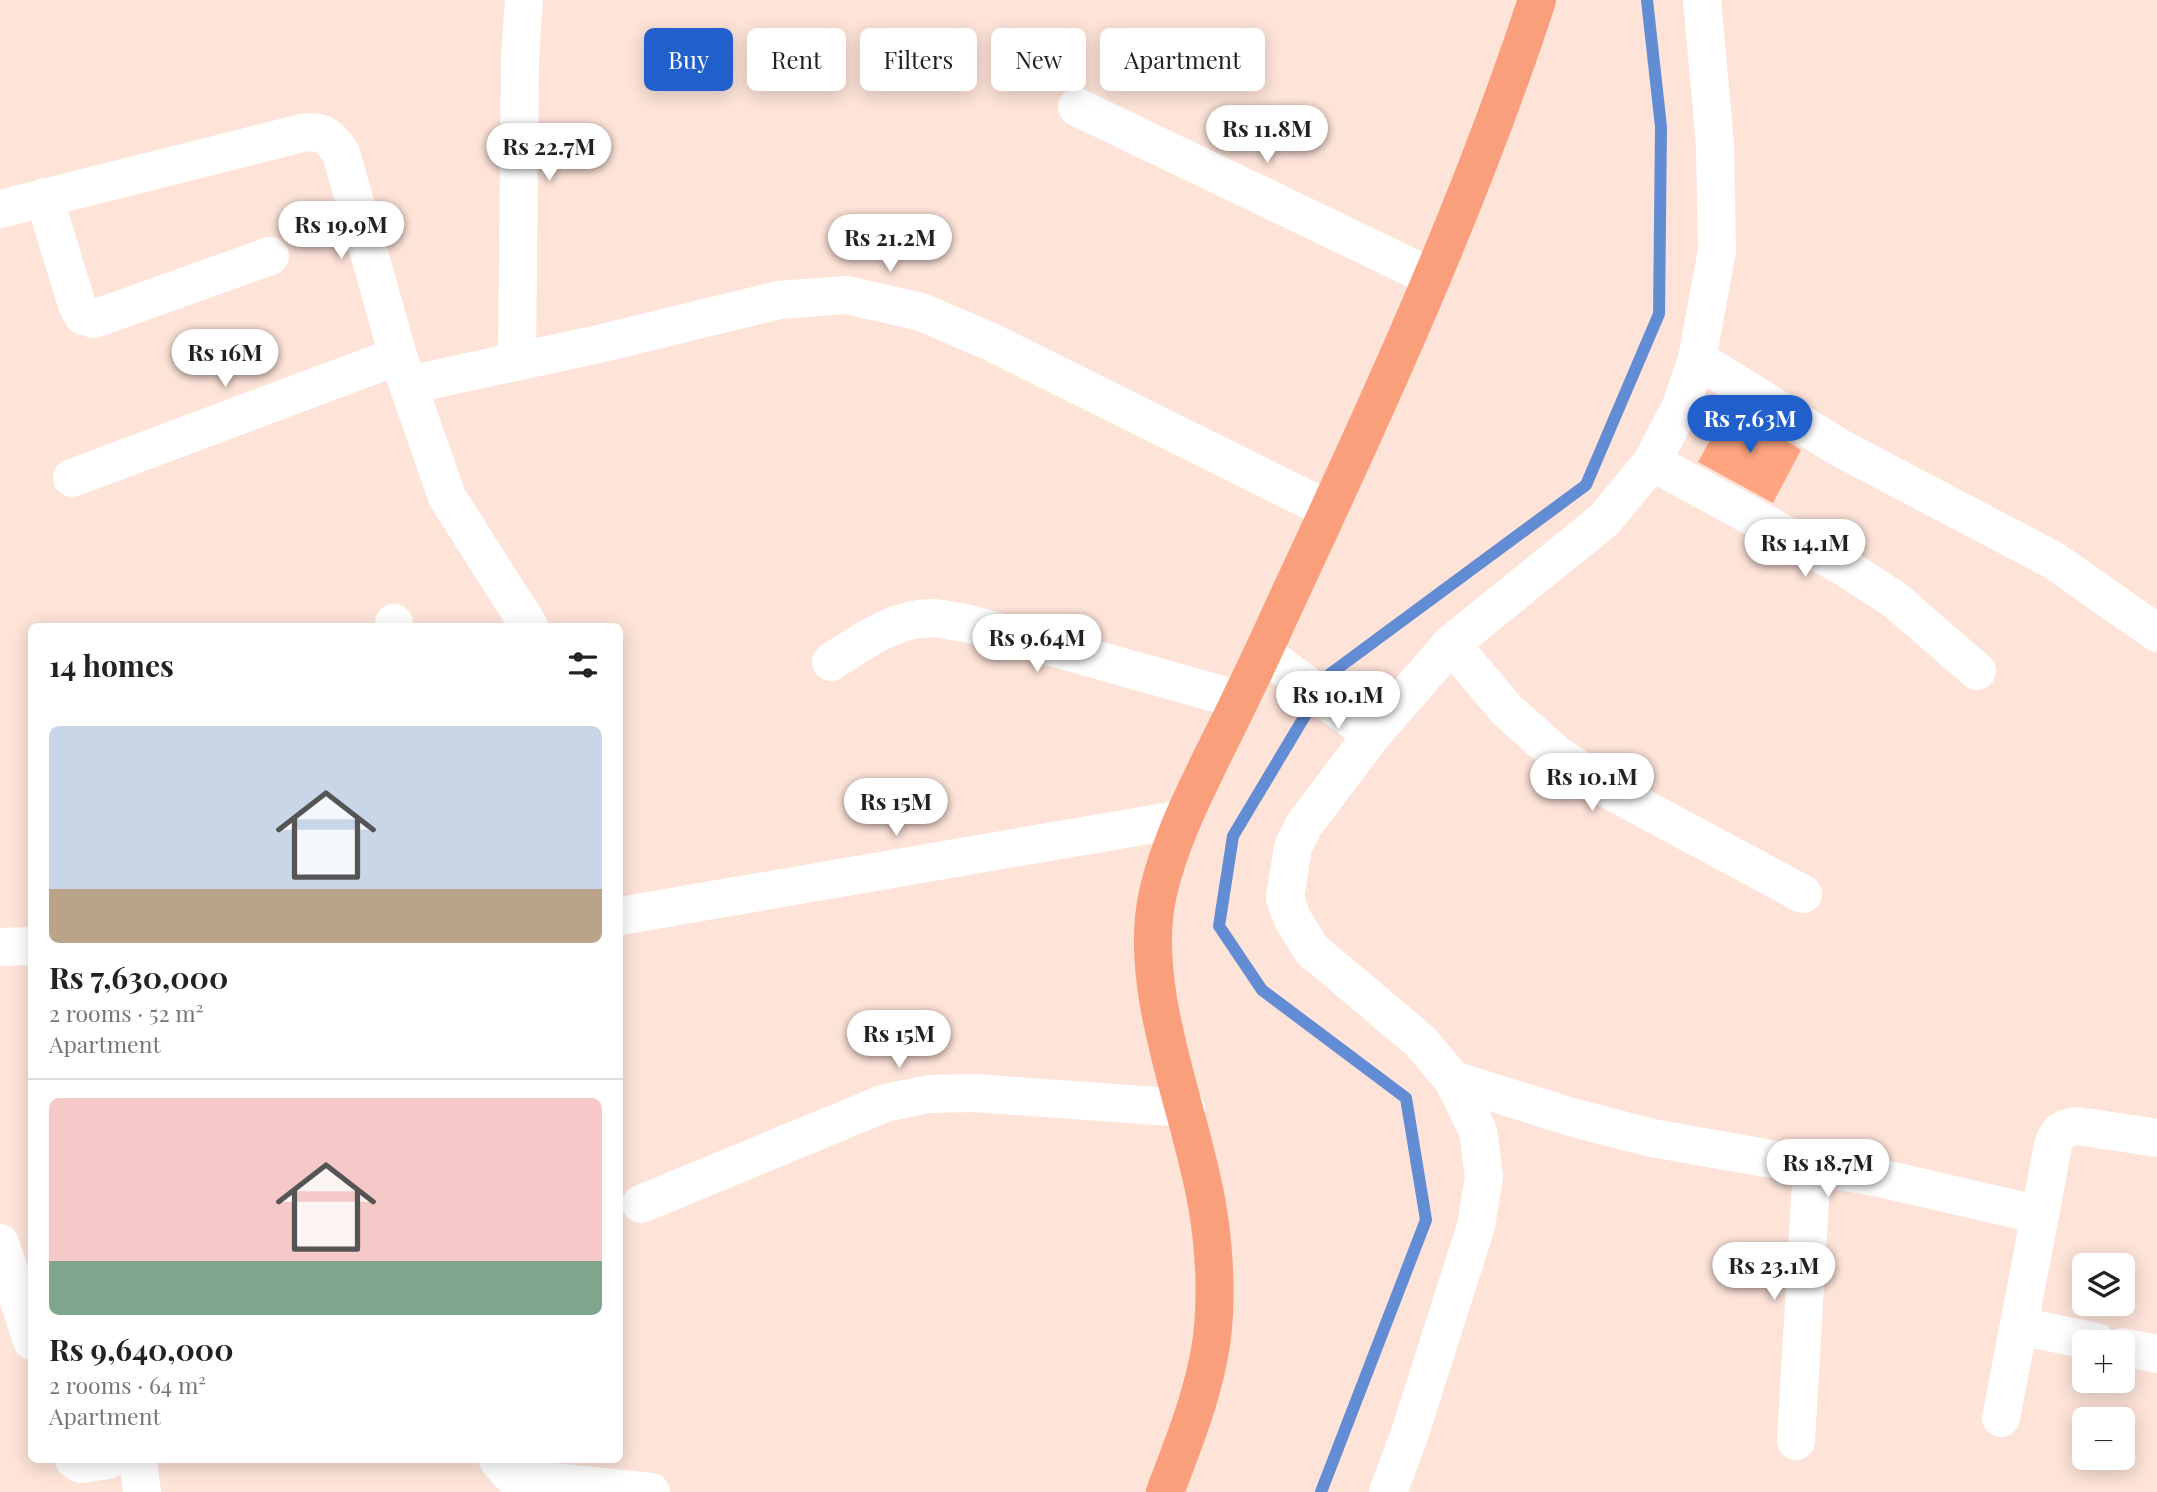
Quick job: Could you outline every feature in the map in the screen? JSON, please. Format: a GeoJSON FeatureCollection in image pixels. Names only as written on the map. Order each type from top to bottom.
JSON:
{"type":"FeatureCollection","features":[{"type":"Feature","properties":{"kind":"highway"},"geometry":{"type":"LineString","coordinates":[[1165,1492],[1193,1417],[1210,1354],[1214,1292],[1208,1207],[1165,1027],[1151,949],[1158,893],[1182,819],[1329,510],[1430,277],[1510,83],[1537,0]]}},
{"type":"Feature","properties":{"kind":"street"},"geometry":{"type":"LineString","coordinates":[[517,362],[520,58],[524,0]]}},
{"type":"Feature","properties":{"kind":"street"},"geometry":{"type":"LineString","coordinates":[[1397,1489],[1470,1247],[1484,1177],[1478,1131],[1453,1080],[1420,1041],[1312,950],[1292,918],[1285,898],[1293,847],[1304,825],[1366,730],[1451,644],[1604,520],[1652,462],[1681,406],[1697,359],[1717,251],[1715,144],[1702,0]]}},
{"type":"Feature","properties":{"kind":"street"},"geometry":{"type":"LineString","coordinates":[[1077,107],[1430,277]]}},
{"type":"Feature","properties":{"kind":"street"},"geometry":{"type":"LineString","coordinates":[[0,209],[318,131],[332,139],[341,153],[403,371],[447,497],[527,623]]}},
{"type":"Feature","properties":{"kind":"street"},"geometry":{"type":"LineString","coordinates":[[44,197],[77,305],[83,316],[94,319],[270,256]]}},
{"type":"Feature","properties":{"kind":"street"},"geometry":{"type":"LineString","coordinates":[[72,478],[403,371],[517,362],[779,300],[847,295],[921,312],[989,341],[1329,510]]}},
{"type":"Feature","properties":{"kind":"street"},"geometry":{"type":"LineString","coordinates":[[1697,359],[1840,448],[2053,560],[2157,633]]}},
{"type":"Feature","properties":{"kind":"street"},"geometry":{"type":"LineString","coordinates":[[1652,462],[1854,573],[1895,600],[1977,671]]}},
{"type":"Feature","properties":{"kind":"street"},"geometry":{"type":"LineString","coordinates":[[831,662],[877,632],[904,622],[932,618],[971,624],[1240,700]]}},
{"type":"Feature","properties":{"kind":"street"},"geometry":{"type":"LineString","coordinates":[[1451,644],[1506,709],[1556,754],[1613,792],[1802,894]]}},
{"type":"Feature","properties":{"kind":"street"},"geometry":{"type":"LineString","coordinates":[[1263,653],[1366,730]]}},
{"type":"Feature","properties":{"kind":"street"},"geometry":{"type":"LineString","coordinates":[[623,915],[1182,819]]}},
{"type":"Feature","properties":{"kind":"street"},"geometry":{"type":"LineString","coordinates":[[0,947],[28,946]]}},
{"type":"Feature","properties":{"kind":"street"},"geometry":{"type":"LineString","coordinates":[[1453,1080],[1571,1117],[1652,1138],[1880,1178],[2040,1215]]}},
{"type":"Feature","properties":{"kind":"street"},"geometry":{"type":"LineString","coordinates":[[640,1204],[885,1103],[929,1094],[974,1093],[1186,1108]]}},
{"type":"Feature","properties":{"kind":"street"},"geometry":{"type":"LineString","coordinates":[[2001,1418],[2057,1134],[2066,1127],[2078,1126],[2157,1138]]}},
{"type":"Feature","properties":{"kind":"street"},"geometry":{"type":"LineString","coordinates":[[1797,1441],[1811,1167]]}},
{"type":"Feature","properties":{"kind":"street"},"geometry":{"type":"LineString","coordinates":[[0,1243],[28,1329]]}},
{"type":"Feature","properties":{"kind":"street"},"geometry":{"type":"LineString","coordinates":[[2019,1326],[2072,1337]]}},
{"type":"Feature","properties":{"kind":"street"},"geometry":{"type":"LineString","coordinates":[[2135,1350],[2157,1354]]}},
{"type":"Feature","properties":{"kind":"street"},"geometry":{"type":"LineString","coordinates":[[138,1463],[142,1492]]}},
{"type":"Feature","properties":{"kind":"street"},"geometry":{"type":"LineString","coordinates":[[501,1463],[511,1475],[524,1479],[651,1492]]}},
{"type":"Feature","properties":{"kind":"building"},"geometry":{"type":"Polygon","coordinates":[[[1729,405],[1801,450],[1773,503],[1698,462],[1729,405]]]}},
{"type":"Feature","properties":{"kind":"waterway"},"geometry":{"type":"LineString","coordinates":[[1321,1492],[1426,1220],[1406,1098],[1262,990],[1219,926],[1233,836],[1330,674],[1586,485],[1659,314],[1661,127],[1647,0]]}}]}
